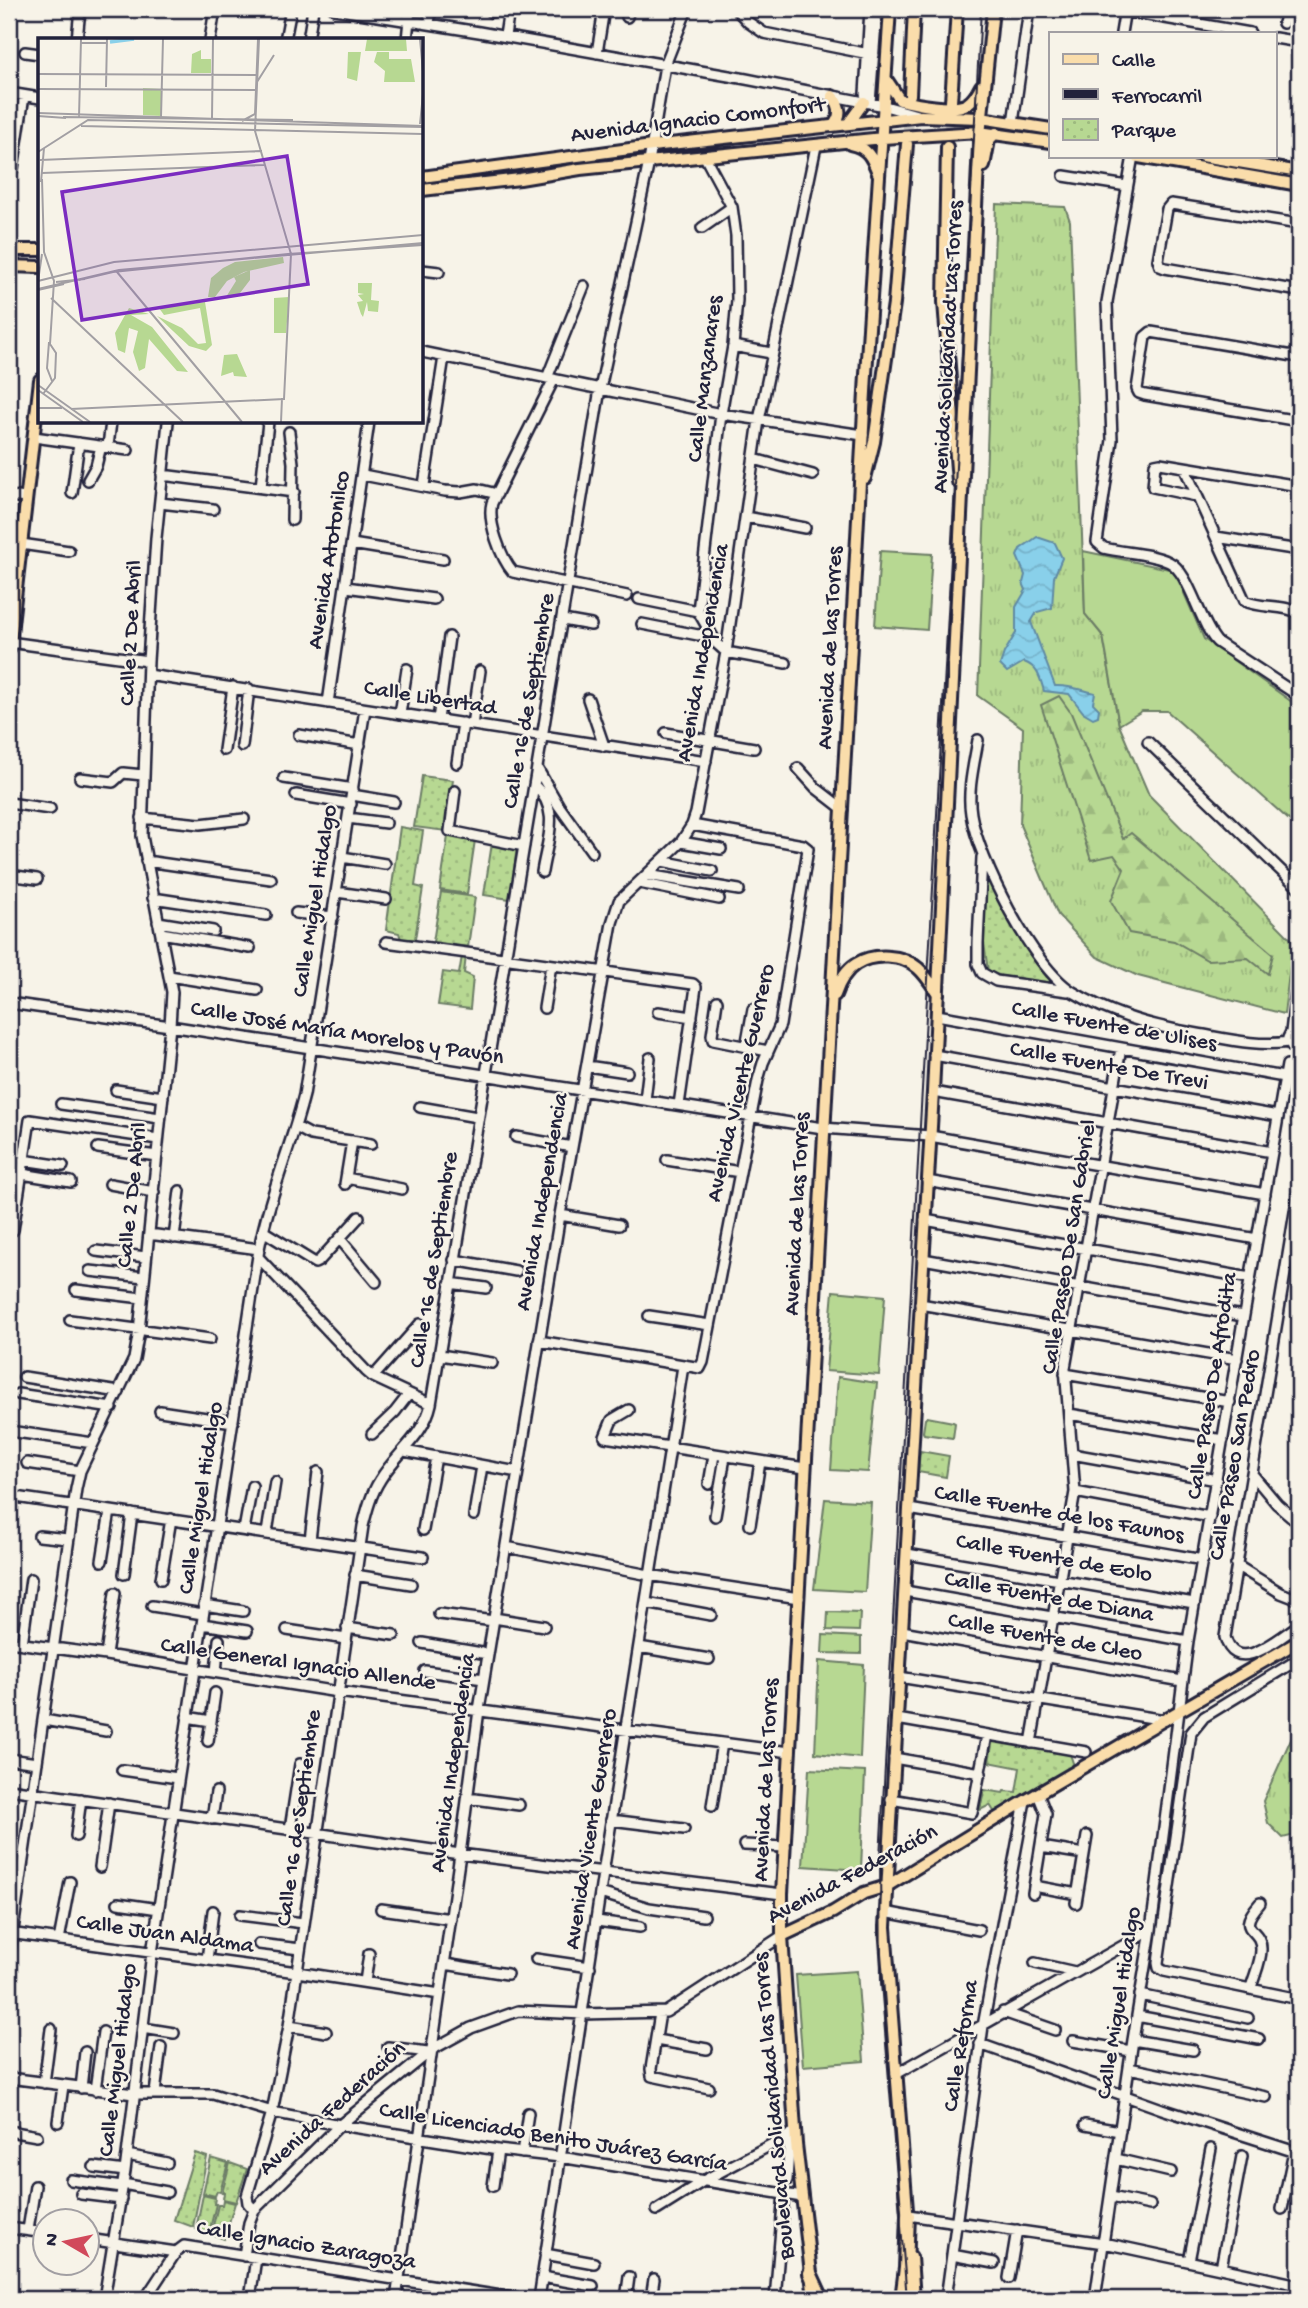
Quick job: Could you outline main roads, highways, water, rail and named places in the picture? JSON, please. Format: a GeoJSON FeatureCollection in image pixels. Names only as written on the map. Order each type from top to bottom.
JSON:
{"type":"FeatureCollection","features":[{"type":"Feature","properties":{"kind":"highway"},"geometry":{"type":"LineString","coordinates":[[902,2299],[908,2215]]}},
{"type":"Feature","properties":{"kind":"highway","name":"Boulevard Solidaridad las Torres"},"geometry":{"type":"LineString","coordinates":[[810,2273],[822,2299]]}},
{"type":"Feature","properties":{"kind":"main road"},"geometry":{"type":"LineString","coordinates":[[860,494],[890,9]]}},
{"type":"Feature","properties":{"kind":"main road"},"geometry":{"type":"LineString","coordinates":[[910,95],[914,9]]}},
{"type":"Feature","properties":{"kind":"main road"},"geometry":{"type":"LineString","coordinates":[[951,102],[957,9]]}},
{"type":"Feature","properties":{"kind":"main road","name":"Avenida Solidaridad Las Torres"},"geometry":{"type":"LineString","coordinates":[[962,505],[979,132],[993,9]]}},
{"type":"Feature","properties":{"kind":"main road"},"geometry":{"type":"LineString","coordinates":[[886,79],[900,100],[954,107],[968,103],[984,82]]}},
{"type":"Feature","properties":{"kind":"main road"},"geometry":{"type":"LineString","coordinates":[[832,96],[839,110],[833,127]]}},
{"type":"Feature","properties":{"kind":"main road"},"geometry":{"type":"LineString","coordinates":[[982,99],[991,113],[1008,122]]}},
{"type":"Feature","properties":{"kind":"main road"},"geometry":{"type":"LineString","coordinates":[[848,124],[867,103]]}},
{"type":"Feature","properties":{"kind":"main road","name":"Avenida Ignacio Comonfort"},"geometry":{"type":"LineString","coordinates":[[424,177],[652,146],[921,116],[981,118],[1049,129]]}},
{"type":"Feature","properties":{"kind":"main road","name":"Avenida Ignacio Comonfort"},"geometry":{"type":"LineString","coordinates":[[424,190],[649,162],[883,138],[979,132],[1049,142]]}},
{"type":"Feature","properties":{"kind":"main road"},"geometry":{"type":"LineString","coordinates":[[977,203],[989,139],[996,133]]}},
{"type":"Feature","properties":{"kind":"main road"},"geometry":{"type":"LineString","coordinates":[[844,143],[862,147],[867,151],[879,175]]}},
{"type":"Feature","properties":{"kind":"main road"},"geometry":{"type":"LineString","coordinates":[[860,494],[874,442],[894,303],[907,144]]}},
{"type":"Feature","properties":{"kind":"main road","name":"Avenida Solidaridad Las Torres"},"geometry":{"type":"LineString","coordinates":[[947,147],[944,302],[956,464],[962,505]]}},
{"type":"Feature","properties":{"kind":"main road"},"geometry":{"type":"LineString","coordinates":[[1144,158],[1299,185]]}},
{"type":"Feature","properties":{"kind":"main road"},"geometry":{"type":"LineString","coordinates":[[1214,158],[1299,172]]}},
{"type":"Feature","properties":{"kind":"main road"},"geometry":{"type":"LineString","coordinates":[[9,250],[38,250]]}},
{"type":"Feature","properties":{"kind":"main road"},"geometry":{"type":"LineString","coordinates":[[9,265],[38,267]]}},
{"type":"Feature","properties":{"kind":"main road"},"geometry":{"type":"LineString","coordinates":[[9,650],[13,570],[21,544],[38,399]]}},
{"type":"Feature","properties":{"kind":"main road","name":"Avenida de las Torres"},"geometry":{"type":"LineString","coordinates":[[782,1936],[782,1894],[823,1128],[860,494]]}},
{"type":"Feature","properties":{"kind":"main road"},"geometry":{"type":"LineString","coordinates":[[914,2299],[885,1912],[933,1092],[962,505]]}},
{"type":"Feature","properties":{"kind":"main road"},"geometry":{"type":"LineString","coordinates":[[830,1008],[839,983],[848,970],[858,962],[873,958],[897,958],[917,966],[937,994]]}},
{"type":"Feature","properties":{"kind":"main road","name":"Avenida Federación"},"geometry":{"type":"LineString","coordinates":[[782,1936],[833,1912],[864,1893],[887,1886],[1025,1801],[1299,1641]]}},
{"type":"Feature","properties":{"kind":"main road","name":"Boulevard Solidaridad las Torres"},"geometry":{"type":"LineString","coordinates":[[782,1936],[793,2133],[814,2299]]}},
{"type":"Feature","properties":{"kind":"water"},"geometry":{"type":"Polygon","coordinates":[[[1037,537],[1055,543],[1062,558],[1054,577],[1052,608],[1037,612],[1031,622],[1055,686],[1095,693],[1093,703],[1099,709],[1098,716],[1093,718],[1083,712],[1069,694],[1044,691],[1038,674],[1029,664],[1024,662],[1007,672],[1000,665],[1016,633],[1016,607],[1026,590],[1023,583],[1025,575],[1017,556],[1020,549],[1037,537]]]}},
{"type":"Feature","properties":{"kind":"tunnel"},"geometry":{"type":"LineString","coordinates":[[947,147],[951,108]]}},
{"type":"Feature","properties":{"kind":"tunnel"},"geometry":{"type":"LineString","coordinates":[[907,144],[909,109]]}},
{"type":"Feature","properties":{"kind":"railway"},"geometry":{"type":"LineString","coordinates":[[907,2299],[881,1983],[880,1858],[981,9]]}}]}
